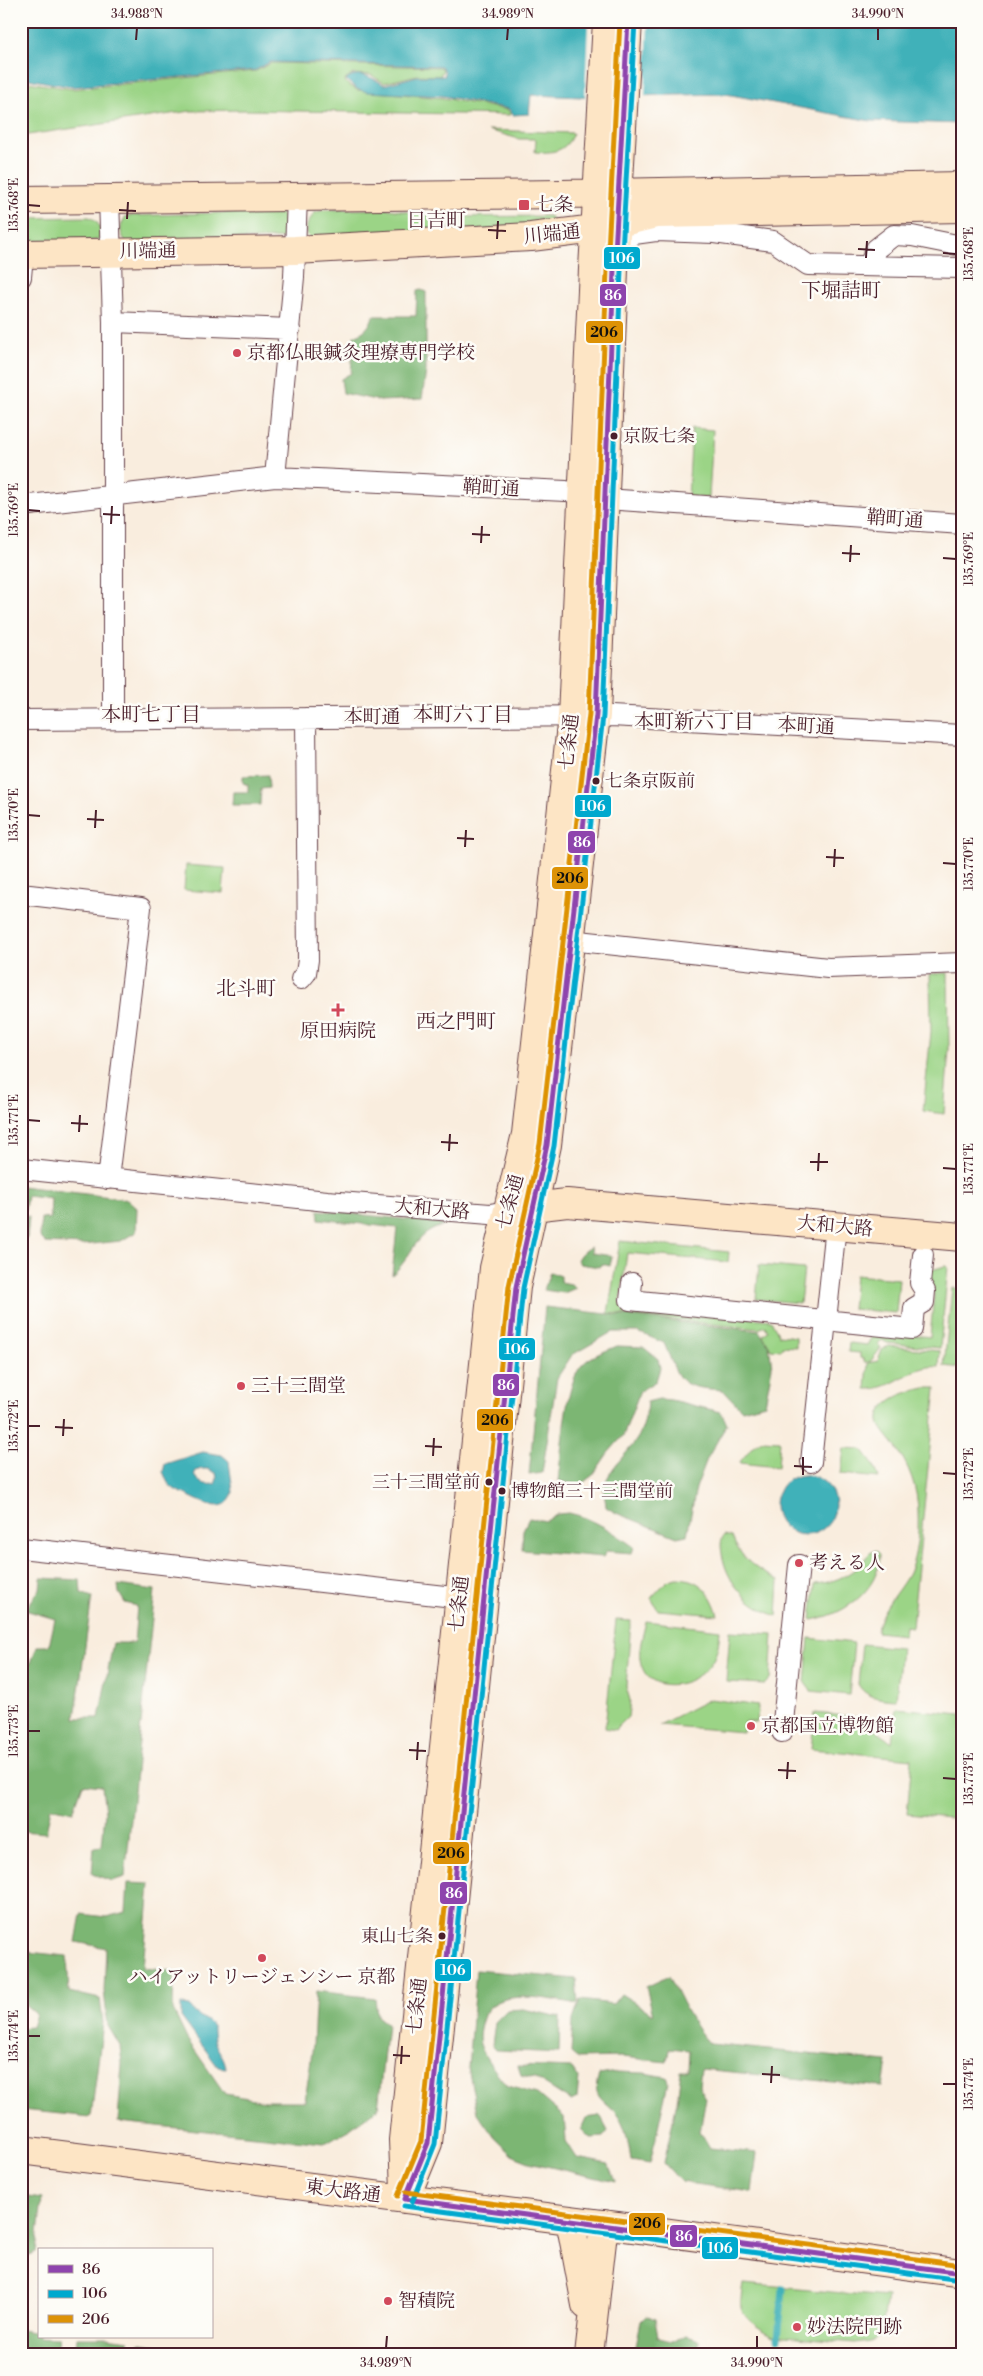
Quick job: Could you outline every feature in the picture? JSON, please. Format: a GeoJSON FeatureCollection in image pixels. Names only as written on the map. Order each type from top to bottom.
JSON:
{"type":"FeatureCollection","features":[{"type":"Feature","properties":{"kind":"main road","name":"七条通"},"geometry":{"type":"LineString","coordinates":[[607,21],[612,134]]}},
{"type":"Feature","properties":{"kind":"main road","name":"七条通"},"geometry":{"type":"LineString","coordinates":[[520,1209],[547,1145],[570,940],[610,233],[609,193],[612,134],[628,21]]}},
{"type":"Feature","properties":{"kind":"main road","name":"川端通"},"geometry":{"type":"LineString","coordinates":[[21,200],[609,193],[962,186]]}},
{"type":"Feature","properties":{"kind":"main road","name":"川端通"},"geometry":{"type":"LineString","coordinates":[[22,260],[111,251],[295,250],[610,233],[656,214],[962,208]]}},
{"type":"Feature","properties":{"kind":"main road","name":"七条通"},"geometry":{"type":"LineString","coordinates":[[405,2199],[428,2143],[471,1599],[516,1287],[526,1134],[584,716]]}},
{"type":"Feature","properties":{"kind":"main road","name":"大和大路"},"geometry":{"type":"LineString","coordinates":[[520,1209],[567,1203],[962,1237]]}},
{"type":"Feature","properties":{"kind":"main road","name":"東大路通"},"geometry":{"type":"LineString","coordinates":[[21,2150],[604,2224],[962,2273]]}},
{"type":"Feature","properties":{"kind":"main road"},"geometry":{"type":"LineString","coordinates":[[570,2220],[590,2344]]}},
{"type":"Feature","properties":{"kind":"main road"},"geometry":{"type":"LineString","coordinates":[[590,2344],[604,2224]]}},
{"type":"Feature","properties":{"kind":"street"},"geometry":{"type":"LineString","coordinates":[[275,477],[290,329],[296,197]]}},
{"type":"Feature","properties":{"kind":"street"},"geometry":{"type":"LineString","coordinates":[[109,198],[113,322],[113,719]]}},
{"type":"Feature","properties":{"kind":"street"},"geometry":{"type":"LineString","coordinates":[[610,233],[634,234],[656,231],[714,233],[773,241],[808,265],[962,268]]}},
{"type":"Feature","properties":{"kind":"street"},"geometry":{"type":"LineString","coordinates":[[869,266],[876,249],[894,235],[912,236],[962,246]]}},
{"type":"Feature","properties":{"kind":"street"},"geometry":{"type":"LineString","coordinates":[[113,322],[290,329]]}},
{"type":"Feature","properties":{"kind":"street","name":"鞘町通"},"geometry":{"type":"LineString","coordinates":[[21,506],[275,477],[566,491],[594,496],[962,524]]}},
{"type":"Feature","properties":{"kind":"street","name":"本町通"},"geometry":{"type":"LineString","coordinates":[[21,720],[584,716],[962,735]]}},
{"type":"Feature","properties":{"kind":"street"},"geometry":{"type":"LineString","coordinates":[[301,979],[306,972],[308,960],[306,718]]}},
{"type":"Feature","properties":{"kind":"street"},"geometry":{"type":"LineString","coordinates":[[21,894],[141,908],[108,1179]]}},
{"type":"Feature","properties":{"kind":"street"},"geometry":{"type":"LineString","coordinates":[[570,940],[828,968],[962,964]]}},
{"type":"Feature","properties":{"kind":"street","name":"大和大路"},"geometry":{"type":"LineString","coordinates":[[21,1169],[326,1202],[490,1214],[520,1209]]}},
{"type":"Feature","properties":{"kind":"street"},"geometry":{"type":"LineString","coordinates":[[811,1462],[836,1226]]}},
{"type":"Feature","properties":{"kind":"street"},"geometry":{"type":"LineString","coordinates":[[632,1283],[630,1300],[912,1329],[914,1308],[924,1302],[925,1291],[920,1283],[923,1255]]}},
{"type":"Feature","properties":{"kind":"street"},"geometry":{"type":"LineString","coordinates":[[21,1548],[471,1599]]}},
{"type":"Feature","properties":{"kind":"street"},"geometry":{"type":"LineString","coordinates":[[782,1732],[799,1565]]}},
{"type":"Feature","properties":{"kind":"green space"},"geometry":{"type":"Polygon","coordinates":[[[271,63],[441,67],[443,70],[440,76],[417,75],[384,83],[371,75],[353,74],[345,80],[346,83],[357,90],[443,98],[508,110],[511,115],[245,110],[191,111],[21,136],[21,78],[28,82],[72,89],[256,71],[271,63]]]}},
{"type":"Feature","properties":{"kind":"green space"},"geometry":{"type":"Polygon","coordinates":[[[488,130],[573,133],[563,148],[553,151],[535,152],[536,139],[519,139],[488,130]]]}},
{"type":"Feature","properties":{"kind":"green space"},"geometry":{"type":"Polygon","coordinates":[[[389,209],[442,217],[550,216],[553,221],[550,226],[313,241],[307,235],[307,225],[314,213],[323,210],[389,209]]]}},
{"type":"Feature","properties":{"kind":"green space"},"geometry":{"type":"Polygon","coordinates":[[[277,211],[287,219],[286,238],[127,243],[122,236],[121,230],[126,216],[277,211]]]}},
{"type":"Feature","properties":{"kind":"green space"},"geometry":{"type":"Polygon","coordinates":[[[89,217],[98,223],[99,240],[21,245],[21,218],[89,217]]]}},
{"type":"Feature","properties":{"kind":"green space"},"geometry":{"type":"Polygon","coordinates":[[[417,291],[426,292],[426,371],[422,399],[380,401],[343,393],[341,379],[351,373],[354,336],[366,329],[373,316],[416,316],[417,291]]]}},
{"type":"Feature","properties":{"kind":"green space"},"geometry":{"type":"Polygon","coordinates":[[[692,428],[713,430],[709,498],[688,497],[692,428]]]}},
{"type":"Feature","properties":{"kind":"green space"},"geometry":{"type":"Polygon","coordinates":[[[268,775],[269,788],[261,789],[260,805],[232,805],[233,792],[248,792],[248,785],[243,783],[243,776],[268,775]]]}},
{"type":"Feature","properties":{"kind":"green space"},"geometry":{"type":"Polygon","coordinates":[[[186,865],[225,868],[223,893],[184,890],[186,865]]]}},
{"type":"Feature","properties":{"kind":"green space"},"geometry":{"type":"Polygon","coordinates":[[[948,973],[949,1049],[944,1114],[923,1111],[931,1032],[930,974],[948,973]]]}},
{"type":"Feature","properties":{"kind":"green space"},"geometry":{"type":"Polygon","coordinates":[[[21,1186],[127,1199],[137,1208],[136,1232],[121,1241],[82,1245],[46,1243],[40,1237],[41,1218],[50,1219],[51,1199],[27,1196],[24,1216],[29,1217],[27,1239],[21,1239],[21,1186]]]}},
{"type":"Feature","properties":{"kind":"green space"},"geometry":{"type":"Polygon","coordinates":[[[318,1210],[449,1224],[437,1228],[421,1239],[392,1275],[397,1228],[319,1219],[318,1210]]]}},
{"type":"Feature","properties":{"kind":"green space"},"geometry":{"type":"Polygon","coordinates":[[[620,1241],[729,1252],[728,1262],[627,1253],[620,1304],[771,1320],[779,1335],[796,1337],[796,1347],[782,1346],[781,1350],[771,1349],[763,1335],[768,1331],[765,1326],[759,1329],[608,1313],[620,1241]]]}},
{"type":"Feature","properties":{"kind":"green space"},"geometry":{"type":"Polygon","coordinates":[[[591,1247],[592,1253],[612,1256],[610,1266],[602,1264],[599,1267],[580,1264],[577,1260],[578,1258],[591,1247]]]}},
{"type":"Feature","properties":{"kind":"green space"},"geometry":{"type":"Polygon","coordinates":[[[759,1265],[804,1269],[800,1303],[756,1299],[759,1265]]]}},
{"type":"Feature","properties":{"kind":"green space"},"geometry":{"type":"Polygon","coordinates":[[[945,1266],[948,1267],[940,1348],[887,1343],[882,1340],[878,1344],[881,1348],[870,1362],[864,1362],[864,1359],[860,1358],[860,1353],[848,1352],[849,1343],[867,1345],[875,1331],[930,1337],[934,1294],[925,1272],[945,1266]]]}},
{"type":"Feature","properties":{"kind":"green space"},"geometry":{"type":"Polygon","coordinates":[[[550,1272],[561,1276],[561,1282],[571,1284],[576,1288],[564,1293],[544,1290],[550,1272]]]}},
{"type":"Feature","properties":{"kind":"green space"},"geometry":{"type":"Polygon","coordinates":[[[855,1275],[899,1279],[896,1313],[852,1309],[855,1275]]]}},
{"type":"Feature","properties":{"kind":"green space"},"geometry":{"type":"Polygon","coordinates":[[[952,1288],[962,1289],[962,1368],[944,1366],[952,1288]]]}},
{"type":"Feature","properties":{"kind":"green space"},"geometry":{"type":"Polygon","coordinates":[[[545,1307],[759,1331],[769,1345],[772,1367],[765,1404],[742,1410],[723,1390],[696,1387],[682,1380],[674,1367],[664,1343],[638,1332],[612,1332],[572,1355],[557,1378],[542,1473],[529,1475],[545,1307]]]}},
{"type":"Feature","properties":{"kind":"green space"},"geometry":{"type":"Polygon","coordinates":[[[617,1346],[643,1347],[658,1359],[660,1368],[656,1381],[640,1391],[623,1436],[608,1453],[593,1475],[580,1485],[558,1481],[565,1419],[572,1386],[577,1373],[583,1364],[591,1358],[617,1346]]]}},
{"type":"Feature","properties":{"kind":"green space"},"geometry":{"type":"Polygon","coordinates":[[[888,1346],[940,1351],[939,1367],[920,1369],[885,1386],[866,1389],[868,1363],[878,1361],[882,1350],[888,1346]]]}},
{"type":"Feature","properties":{"kind":"green space"},"geometry":{"type":"Polygon","coordinates":[[[925,1388],[936,1388],[912,1627],[905,1626],[904,1635],[877,1632],[881,1616],[912,1566],[917,1543],[918,1520],[918,1504],[912,1478],[900,1453],[880,1425],[879,1417],[882,1410],[891,1400],[925,1388]]]}},
{"type":"Feature","properties":{"kind":"green space"},"geometry":{"type":"Polygon","coordinates":[[[659,1399],[721,1412],[727,1424],[707,1459],[696,1488],[687,1535],[677,1537],[616,1513],[606,1507],[604,1495],[604,1488],[611,1472],[642,1429],[647,1402],[659,1399]]]}},
{"type":"Feature","properties":{"kind":"green space"},"geometry":{"type":"Polygon","coordinates":[[[762,1440],[780,1441],[778,1467],[739,1463],[753,1446],[762,1440]]]}},
{"type":"Feature","properties":{"kind":"green space"},"geometry":{"type":"Polygon","coordinates":[[[844,1448],[862,1449],[874,1465],[879,1478],[841,1474],[844,1448]]]}},
{"type":"Feature","properties":{"kind":"green space"},"geometry":{"type":"Polygon","coordinates":[[[569,1513],[587,1518],[611,1531],[634,1547],[632,1553],[606,1551],[603,1557],[522,1550],[523,1530],[529,1518],[546,1521],[558,1514],[569,1513]]]}},
{"type":"Feature","properties":{"kind":"green space"},"geometry":{"type":"Polygon","coordinates":[[[724,1535],[732,1537],[735,1545],[745,1558],[757,1568],[779,1580],[777,1616],[757,1606],[734,1584],[722,1554],[721,1542],[724,1535]]]}},
{"type":"Feature","properties":{"kind":"green space"},"geometry":{"type":"Polygon","coordinates":[[[876,1550],[880,1554],[878,1567],[874,1579],[867,1590],[847,1607],[835,1613],[811,1620],[815,1584],[833,1581],[844,1576],[859,1566],[866,1557],[876,1550]]]}},
{"type":"Feature","properties":{"kind":"green space"},"geometry":{"type":"Polygon","coordinates":[[[41,1578],[80,1580],[81,1593],[92,1597],[75,1718],[99,1718],[113,1643],[134,1643],[137,1606],[125,1603],[119,1593],[118,1585],[155,1590],[125,1877],[112,1881],[92,1874],[94,1847],[102,1846],[105,1812],[102,1786],[83,1784],[73,1812],[51,1807],[46,1833],[21,1831],[21,1661],[31,1663],[37,1646],[49,1646],[55,1619],[25,1610],[40,1589],[41,1578]]]}},
{"type":"Feature","properties":{"kind":"green space"},"geometry":{"type":"Polygon","coordinates":[[[676,1578],[692,1581],[704,1588],[712,1600],[718,1615],[658,1610],[651,1598],[667,1581],[676,1578]]]}},
{"type":"Feature","properties":{"kind":"green space"},"geometry":{"type":"Polygon","coordinates":[[[616,1620],[631,1621],[626,1687],[630,1700],[628,1717],[615,1730],[605,1728],[616,1620]]]}},
{"type":"Feature","properties":{"kind":"green space"},"geometry":{"type":"Polygon","coordinates":[[[646,1621],[720,1630],[718,1647],[711,1663],[704,1672],[683,1683],[660,1684],[651,1679],[644,1671],[640,1659],[640,1645],[646,1621]]]}},
{"type":"Feature","properties":{"kind":"green space"},"geometry":{"type":"Polygon","coordinates":[[[730,1631],[773,1634],[770,1679],[765,1684],[726,1682],[730,1631]]]}},
{"type":"Feature","properties":{"kind":"green space"},"geometry":{"type":"Polygon","coordinates":[[[809,1638],[854,1643],[849,1695],[811,1691],[805,1683],[809,1638]]]}},
{"type":"Feature","properties":{"kind":"green space"},"geometry":{"type":"Polygon","coordinates":[[[862,1644],[901,1648],[896,1700],[869,1695],[861,1689],[858,1684],[862,1644]]]}},
{"type":"Feature","properties":{"kind":"green space"},"geometry":{"type":"Polygon","coordinates":[[[710,1699],[758,1706],[757,1722],[744,1722],[743,1732],[659,1725],[710,1699]]]}},
{"type":"Feature","properties":{"kind":"green space"},"geometry":{"type":"Polygon","coordinates":[[[896,1708],[962,1714],[962,1819],[907,1814],[912,1759],[811,1749],[815,1713],[857,1717],[892,1742],[896,1708]]]}},
{"type":"Feature","properties":{"kind":"green space"},"geometry":{"type":"Polygon","coordinates":[[[128,1883],[150,1884],[143,1968],[174,1971],[173,2010],[187,2039],[225,2094],[265,2101],[305,2101],[313,2045],[316,1991],[375,1998],[377,2016],[387,2024],[378,2108],[350,2129],[324,2143],[118,2122],[122,2063],[120,2046],[108,2026],[104,1991],[106,1948],[76,1942],[81,1914],[106,1917],[126,1912],[128,1883]]]}},
{"type":"Feature","properties":{"kind":"green space"},"geometry":{"type":"Polygon","coordinates":[[[28,1952],[67,1956],[69,1992],[100,1999],[103,2023],[91,2117],[21,2110],[21,2028],[32,2027],[36,2014],[21,2001],[28,1952]]]}},
{"type":"Feature","properties":{"kind":"green space"},"geometry":{"type":"Polygon","coordinates":[[[476,1970],[576,1979],[578,2004],[523,1997],[509,1998],[497,2002],[488,2009],[482,2021],[479,2041],[488,2060],[507,2086],[537,2094],[564,2117],[566,2141],[577,2158],[608,2164],[615,2182],[529,2162],[514,2156],[495,2138],[477,2113],[468,2067],[476,1970]]]}},
{"type":"Feature","properties":{"kind":"green space"},"geometry":{"type":"Polygon","coordinates":[[[669,1976],[692,2020],[710,2044],[887,2062],[883,2087],[701,2069],[699,2086],[706,2098],[700,2131],[710,2148],[757,2153],[752,2192],[681,2182],[664,2163],[677,2102],[681,2070],[688,2070],[689,2050],[669,2048],[667,2062],[622,2057],[577,2058],[571,2053],[573,2020],[580,2000],[613,2004],[621,1994],[653,2014],[646,1987],[669,1976]]]}},
{"type":"Feature","properties":{"kind":"green space"},"geometry":{"type":"Polygon","coordinates":[[[523,2009],[560,2017],[559,2053],[496,2050],[492,2045],[495,2022],[507,2010],[523,2009]]]}},
{"type":"Feature","properties":{"kind":"green space"},"geometry":{"type":"Polygon","coordinates":[[[518,2066],[572,2068],[579,2078],[577,2098],[571,2101],[535,2078],[521,2075],[518,2066]]]}},
{"type":"Feature","properties":{"kind":"green space"},"geometry":{"type":"Polygon","coordinates":[[[617,2072],[644,2073],[666,2077],[668,2082],[650,2163],[631,2160],[621,2121],[617,2114],[602,2101],[597,2091],[599,2075],[617,2072]]]}},
{"type":"Feature","properties":{"kind":"green space"},"geometry":{"type":"Polygon","coordinates":[[[600,2116],[608,2131],[603,2137],[590,2138],[581,2129],[586,2118],[600,2116]]]}},
{"type":"Feature","properties":{"kind":"green space"},"geometry":{"type":"Polygon","coordinates":[[[21,2196],[42,2199],[36,2252],[23,2257],[21,2196]]]}},
{"type":"Feature","properties":{"kind":"green space"},"geometry":{"type":"Polygon","coordinates":[[[743,2284],[887,2297],[881,2335],[871,2341],[855,2343],[774,2336],[755,2325],[743,2313],[741,2296],[743,2284]]]}},
{"type":"Feature","properties":{"kind":"green space"},"geometry":{"type":"Polygon","coordinates":[[[646,2316],[655,2320],[658,2337],[661,2339],[676,2340],[687,2336],[699,2340],[698,2355],[634,2355],[641,2321],[646,2316]]]}},
{"type":"Feature","properties":{"kind":"green space"},"geometry":{"type":"Polygon","coordinates":[[[21,2330],[38,2333],[38,2338],[59,2338],[56,2355],[21,2355],[21,2330]]]}},
{"type":"Feature","properties":{"kind":"green space"},"geometry":{"type":"Polygon","coordinates":[[[77,2338],[129,2340],[127,2355],[75,2355],[77,2338]]]}},
{"type":"Feature","properties":{"kind":"green space"},"geometry":{"type":"Polygon","coordinates":[[[140,2343],[204,2352],[204,2355],[138,2355],[140,2343]]]}},
{"type":"Feature","properties":{"kind":"water"},"geometry":{"type":"Polygon","coordinates":[[[21,21],[962,21],[962,124],[871,121],[726,94],[582,97],[531,95],[529,114],[513,115],[509,109],[443,96],[367,92],[357,89],[346,80],[355,75],[360,75],[370,77],[384,85],[417,76],[445,76],[441,66],[270,62],[256,70],[72,87],[28,79],[21,75],[21,21]]]}},
{"type":"Feature","properties":{"kind":"water"},"geometry":{"type":"Polygon","coordinates":[[[203,1452],[222,1455],[229,1461],[233,1492],[230,1499],[221,1506],[215,1506],[179,1492],[167,1482],[163,1472],[165,1464],[203,1452]],[[208,1469],[196,1471],[194,1475],[203,1483],[215,1484],[217,1479],[216,1473],[208,1469]]]}},
{"type":"Feature","properties":{"kind":"water"},"geometry":{"type":"Polygon","coordinates":[[[805,1475],[822,1480],[830,1488],[835,1505],[830,1522],[822,1530],[805,1535],[788,1530],[780,1522],[775,1505],[780,1488],[788,1480],[805,1475]]]}},
{"type":"Feature","properties":{"kind":"water"},"geometry":{"type":"Polygon","coordinates":[[[181,2005],[190,2006],[193,2011],[213,2026],[214,2040],[226,2068],[218,2067],[181,2017],[181,2005]]]}},
{"type":"Feature","properties":{"kind":"pier"},"geometry":{"type":"Polygon","coordinates":[[[588,21],[648,21],[645,98],[585,99],[588,21]]]}},
{"type":"Feature","properties":{"kind":"waterway"},"geometry":{"type":"LineString","coordinates":[[778,2339],[783,2289]]}},
{"type":"Feature","properties":{"kind":"transit line","name":"206"},"geometry":{"type":"LineString","coordinates":[[398,2196],[421,2141],[509,1286],[540,1144],[589,714],[607,270],[620,21]]}},
{"type":"Feature","properties":{"kind":"transit line","name":"86"},"geometry":{"type":"LineString","coordinates":[[405,2199],[428,2143],[516,1287],[547,1145],[596,715],[614,270],[628,21]]}},
{"type":"Feature","properties":{"kind":"transit line","name":"106"},"geometry":{"type":"LineString","coordinates":[[412,2202],[435,2144],[523,1288],[554,1146],[603,716],[621,270],[635,21]]}},
{"type":"Feature","properties":{"kind":"transit line","name":"206"},"geometry":{"type":"LineString","coordinates":[[406,2192],[962,2265]]}},
{"type":"Feature","properties":{"kind":"transit line","name":"86"},"geometry":{"type":"LineString","coordinates":[[405,2199],[962,2273]]}},
{"type":"Feature","properties":{"kind":"transit line","name":"106"},"geometry":{"type":"LineString","coordinates":[[404,2206],[961,2280]]}},
{"type":"Feature","properties":{"kind":"place","name":"七条"},"geometry":{"type":"Point","coordinates":[524,205]}},
{"type":"Feature","properties":{"kind":"place","name":"京都仏眼鍼灸理療専門学校"},"geometry":{"type":"Point","coordinates":[237,353]}},
{"type":"Feature","properties":{"kind":"place","name":"京阪七条"},"geometry":{"type":"Point","coordinates":[614,436]}},
{"type":"Feature","properties":{"kind":"place","name":"七条京阪前"},"geometry":{"type":"Point","coordinates":[596,781]}},
{"type":"Feature","properties":{"kind":"place","name":"原田病院"},"geometry":{"type":"Point","coordinates":[338,1010]}},
{"type":"Feature","properties":{"kind":"place","name":"三十三間堂"},"geometry":{"type":"Point","coordinates":[241,1386]}},
{"type":"Feature","properties":{"kind":"place","name":"三十三間堂前"},"geometry":{"type":"Point","coordinates":[489,1482]}},
{"type":"Feature","properties":{"kind":"place","name":"博物館三十三間堂前"},"geometry":{"type":"Point","coordinates":[502,1491]}},
{"type":"Feature","properties":{"kind":"place","name":"考える人"},"geometry":{"type":"Point","coordinates":[799,1563]}},
{"type":"Feature","properties":{"kind":"place","name":"京都国立博物館"},"geometry":{"type":"Point","coordinates":[751,1726]}},
{"type":"Feature","properties":{"kind":"place","name":"東山七条"},"geometry":{"type":"Point","coordinates":[442,1936]}},
{"type":"Feature","properties":{"kind":"place","name":"ハイアットリージェンシー 京都"},"geometry":{"type":"Point","coordinates":[262,1958]}},
{"type":"Feature","properties":{"kind":"place","name":"智積院"},"geometry":{"type":"Point","coordinates":[388,2301]}},
{"type":"Feature","properties":{"kind":"place","name":"妙法院門跡"},"geometry":{"type":"Point","coordinates":[797,2327]}},
{"type":"Feature","properties":{"kind":"district","name":"日吉町"},"geometry":{"type":"Point","coordinates":[436,221]}},
{"type":"Feature","properties":{"kind":"district","name":"下堀詰町"},"geometry":{"type":"Point","coordinates":[841,291]}},
{"type":"Feature","properties":{"kind":"district","name":"本町七丁目"},"geometry":{"type":"Point","coordinates":[151,715]}},
{"type":"Feature","properties":{"kind":"district","name":"本町六丁目"},"geometry":{"type":"Point","coordinates":[463,715]}},
{"type":"Feature","properties":{"kind":"district","name":"本町新六丁目"},"geometry":{"type":"Point","coordinates":[694,722]}},
{"type":"Feature","properties":{"kind":"district","name":"北斗町"},"geometry":{"type":"Point","coordinates":[246,989]}},
{"type":"Feature","properties":{"kind":"district","name":"西之門町"},"geometry":{"type":"Point","coordinates":[456,1022]}}]}
